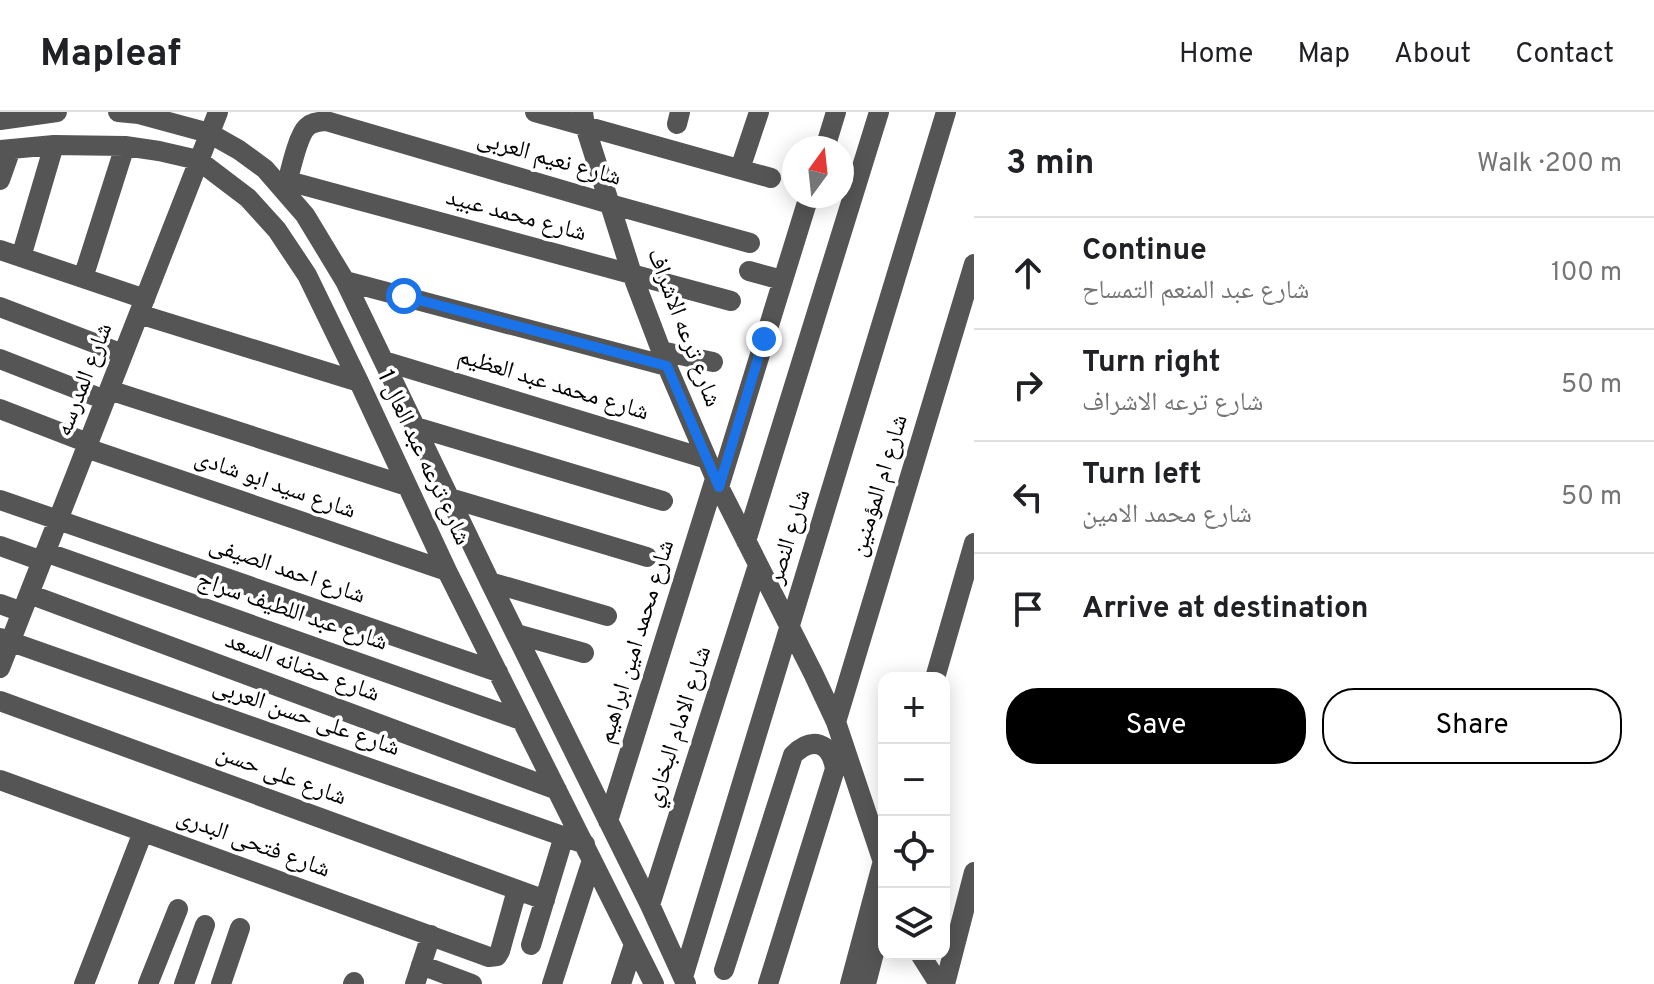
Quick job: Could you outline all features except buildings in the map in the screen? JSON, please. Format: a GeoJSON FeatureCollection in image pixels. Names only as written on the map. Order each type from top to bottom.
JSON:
{"type":"FeatureCollection","features":[{"type":"Feature","properties":{"kind":"street"},"geometry":{"type":"LineString","coordinates":[[0,120],[57,112]]}},
{"type":"Feature","properties":{"kind":"street","name":"شارع ترعه عبد العال 1"},"geometry":{"type":"LineString","coordinates":[[118,112],[139,114],[209,133],[239,150],[286,186],[305,215],[345,281],[684,980]]}},
{"type":"Feature","properties":{"kind":"street","name":"شارع المدرسه"},"geometry":{"type":"LineString","coordinates":[[0,668],[5,640],[25,603],[218,112]]}},
{"type":"Feature","properties":{"kind":"street"},"geometry":{"type":"LineString","coordinates":[[535,112],[584,119],[771,178]]}},
{"type":"Feature","properties":{"kind":"street"},"geometry":{"type":"LineString","coordinates":[[740,169],[759,112]]}},
{"type":"Feature","properties":{"kind":"street"},"geometry":{"type":"LineString","coordinates":[[829,136],[836,112]]}},
{"type":"Feature","properties":{"kind":"street"},"geometry":{"type":"LineString","coordinates":[[746,541],[879,112]]}},
{"type":"Feature","properties":{"kind":"street","name":"شارع النصر"},"geometry":{"type":"LineString","coordinates":[[684,980],[946,112]]}},
{"type":"Feature","properties":{"kind":"street","name":"شارع ترعه الاشراف"},"geometry":{"type":"LineString","coordinates":[[584,119],[632,274],[664,359],[717,483],[836,722],[878,844]]}},
{"type":"Feature","properties":{"kind":"street","name":"شارع نعيم العربى"},"geometry":{"type":"LineString","coordinates":[[286,186],[301,135],[308,126],[326,121],[750,243]]}},
{"type":"Feature","properties":{"kind":"street"},"geometry":{"type":"LineString","coordinates":[[21,257],[54,145]]}},
{"type":"Feature","properties":{"kind":"street","name":"شارع ترعه عبد العال 1"},"geometry":{"type":"LineString","coordinates":[[5,150],[54,145],[125,146],[198,160],[248,198],[277,230],[307,275],[447,571],[654,984]]}},
{"type":"Feature","properties":{"kind":"street"},"geometry":{"type":"LineString","coordinates":[[83,278],[125,146]]}},
{"type":"Feature","properties":{"kind":"street"},"geometry":{"type":"LineString","coordinates":[[0,180],[5,150]]}},
{"type":"Feature","properties":{"kind":"street","name":"شارع محمد عبيد"},"geometry":{"type":"LineString","coordinates":[[286,186],[731,301]]}},
{"type":"Feature","properties":{"kind":"street","name":"شارع محمد امين ابراهيم"},"geometry":{"type":"LineString","coordinates":[[608,821],[805,208]]}},
{"type":"Feature","properties":{"kind":"street"},"geometry":{"type":"LineString","coordinates":[[0,250],[83,278],[142,307],[359,382]]}},
{"type":"Feature","properties":{"kind":"street","name":"شارع ام المؤمنين"},"geometry":{"type":"LineString","coordinates":[[836,722],[974,264]]}},
{"type":"Feature","properties":{"kind":"street"},"geometry":{"type":"LineString","coordinates":[[749,271],[782,280]]}},
{"type":"Feature","properties":{"kind":"street"},"geometry":{"type":"LineString","coordinates":[[345,281],[664,359],[713,362]]}},
{"type":"Feature","properties":{"kind":"street"},"geometry":{"type":"LineString","coordinates":[[0,307],[123,354]]}},
{"type":"Feature","properties":{"kind":"street"},"geometry":{"type":"LineString","coordinates":[[0,359],[107,395],[407,486]]}},
{"type":"Feature","properties":{"kind":"street","name":"شارع محمد عبد العظيم"},"geometry":{"type":"LineString","coordinates":[[384,361],[707,459]]}},
{"type":"Feature","properties":{"kind":"street","name":"شارع سيد ابو شادى"},"geometry":{"type":"LineString","coordinates":[[0,409],[87,446],[447,571]]}},
{"type":"Feature","properties":{"kind":"street"},"geometry":{"type":"LineString","coordinates":[[416,427],[663,501]]}},
{"type":"Feature","properties":{"kind":"street"},"geometry":{"type":"LineString","coordinates":[[450,498],[647,557]]}},
{"type":"Feature","properties":{"kind":"street","name":"شارع احمد الصيفى"},"geometry":{"type":"LineString","coordinates":[[0,500],[498,672]]}},
{"type":"Feature","properties":{"kind":"street"},"geometry":{"type":"LineString","coordinates":[[937,672],[974,543]]}},
{"type":"Feature","properties":{"kind":"street","name":"شارع عبد اللطيف سراج"},"geometry":{"type":"LineString","coordinates":[[0,546],[43,557],[521,720]]}},
{"type":"Feature","properties":{"kind":"street","name":"شارع الامام البخاري"},"geometry":{"type":"LineString","coordinates":[[650,905],[758,565]]}},
{"type":"Feature","properties":{"kind":"street"},"geometry":{"type":"LineString","coordinates":[[490,582],[607,616]]}},
{"type":"Feature","properties":{"kind":"street","name":"شارع حضانه السعد"},"geometry":{"type":"LineString","coordinates":[[0,604],[25,603],[557,790]]}},
{"type":"Feature","properties":{"kind":"street"},"geometry":{"type":"LineString","coordinates":[[516,634],[584,653]]}},
{"type":"Feature","properties":{"kind":"street","name":"شارع على حسن العربى"},"geometry":{"type":"LineString","coordinates":[[5,640],[564,836],[589,852]]}},
{"type":"Feature","properties":{"kind":"street","name":"شارع على حسن"},"geometry":{"type":"LineString","coordinates":[[0,701],[545,900]]}},
{"type":"Feature","properties":{"kind":"street"},"geometry":{"type":"LineString","coordinates":[[724,970],[793,755],[801,746],[813,743],[825,747],[833,756],[835,769],[768,984]]}},
{"type":"Feature","properties":{"kind":"street","name":"شارع فتحى البدرى"},"geometry":{"type":"LineString","coordinates":[[0,780],[489,957],[497,956],[500,951],[517,890]]}},
{"type":"Feature","properties":{"kind":"street"},"geometry":{"type":"LineString","coordinates":[[84,984],[143,832]]}},
{"type":"Feature","properties":{"kind":"street"},"geometry":{"type":"LineString","coordinates":[[531,945],[564,836]]}},
{"type":"Feature","properties":{"kind":"street"},"geometry":{"type":"LineString","coordinates":[[552,984],[589,852]]}},
{"type":"Feature","properties":{"kind":"street"},"geometry":{"type":"LineString","coordinates":[[942,984],[974,872]]}},
{"type":"Feature","properties":{"kind":"street"},"geometry":{"type":"LineString","coordinates":[[850,984],[878,883]]}},
{"type":"Feature","properties":{"kind":"street"},"geometry":{"type":"LineString","coordinates":[[148,984],[178,909]]}},
{"type":"Feature","properties":{"kind":"street"},"geometry":{"type":"LineString","coordinates":[[184,984],[205,925]]}},
{"type":"Feature","properties":{"kind":"street"},"geometry":{"type":"LineString","coordinates":[[221,984],[240,928]]}},
{"type":"Feature","properties":{"kind":"street"},"geometry":{"type":"LineString","coordinates":[[431,935],[418,975],[472,984]]}},
{"type":"Feature","properties":{"kind":"street"},"geometry":{"type":"LineString","coordinates":[[866,984],[878,937]]}},
{"type":"Feature","properties":{"kind":"street"},"geometry":{"type":"LineString","coordinates":[[621,984],[634,944]]}},
{"type":"Feature","properties":{"kind":"street"},"geometry":{"type":"LineString","coordinates":[[644,963],[670,950]]}},
{"type":"Feature","properties":{"kind":"street"},"geometry":{"type":"LineString","coordinates":[[924,960],[942,984]]}},
{"type":"Feature","properties":{"kind":"route"},"geometry":{"type":"LineString","coordinates":[[404,296],[667,366],[719,487],[764,339]]}}]}
